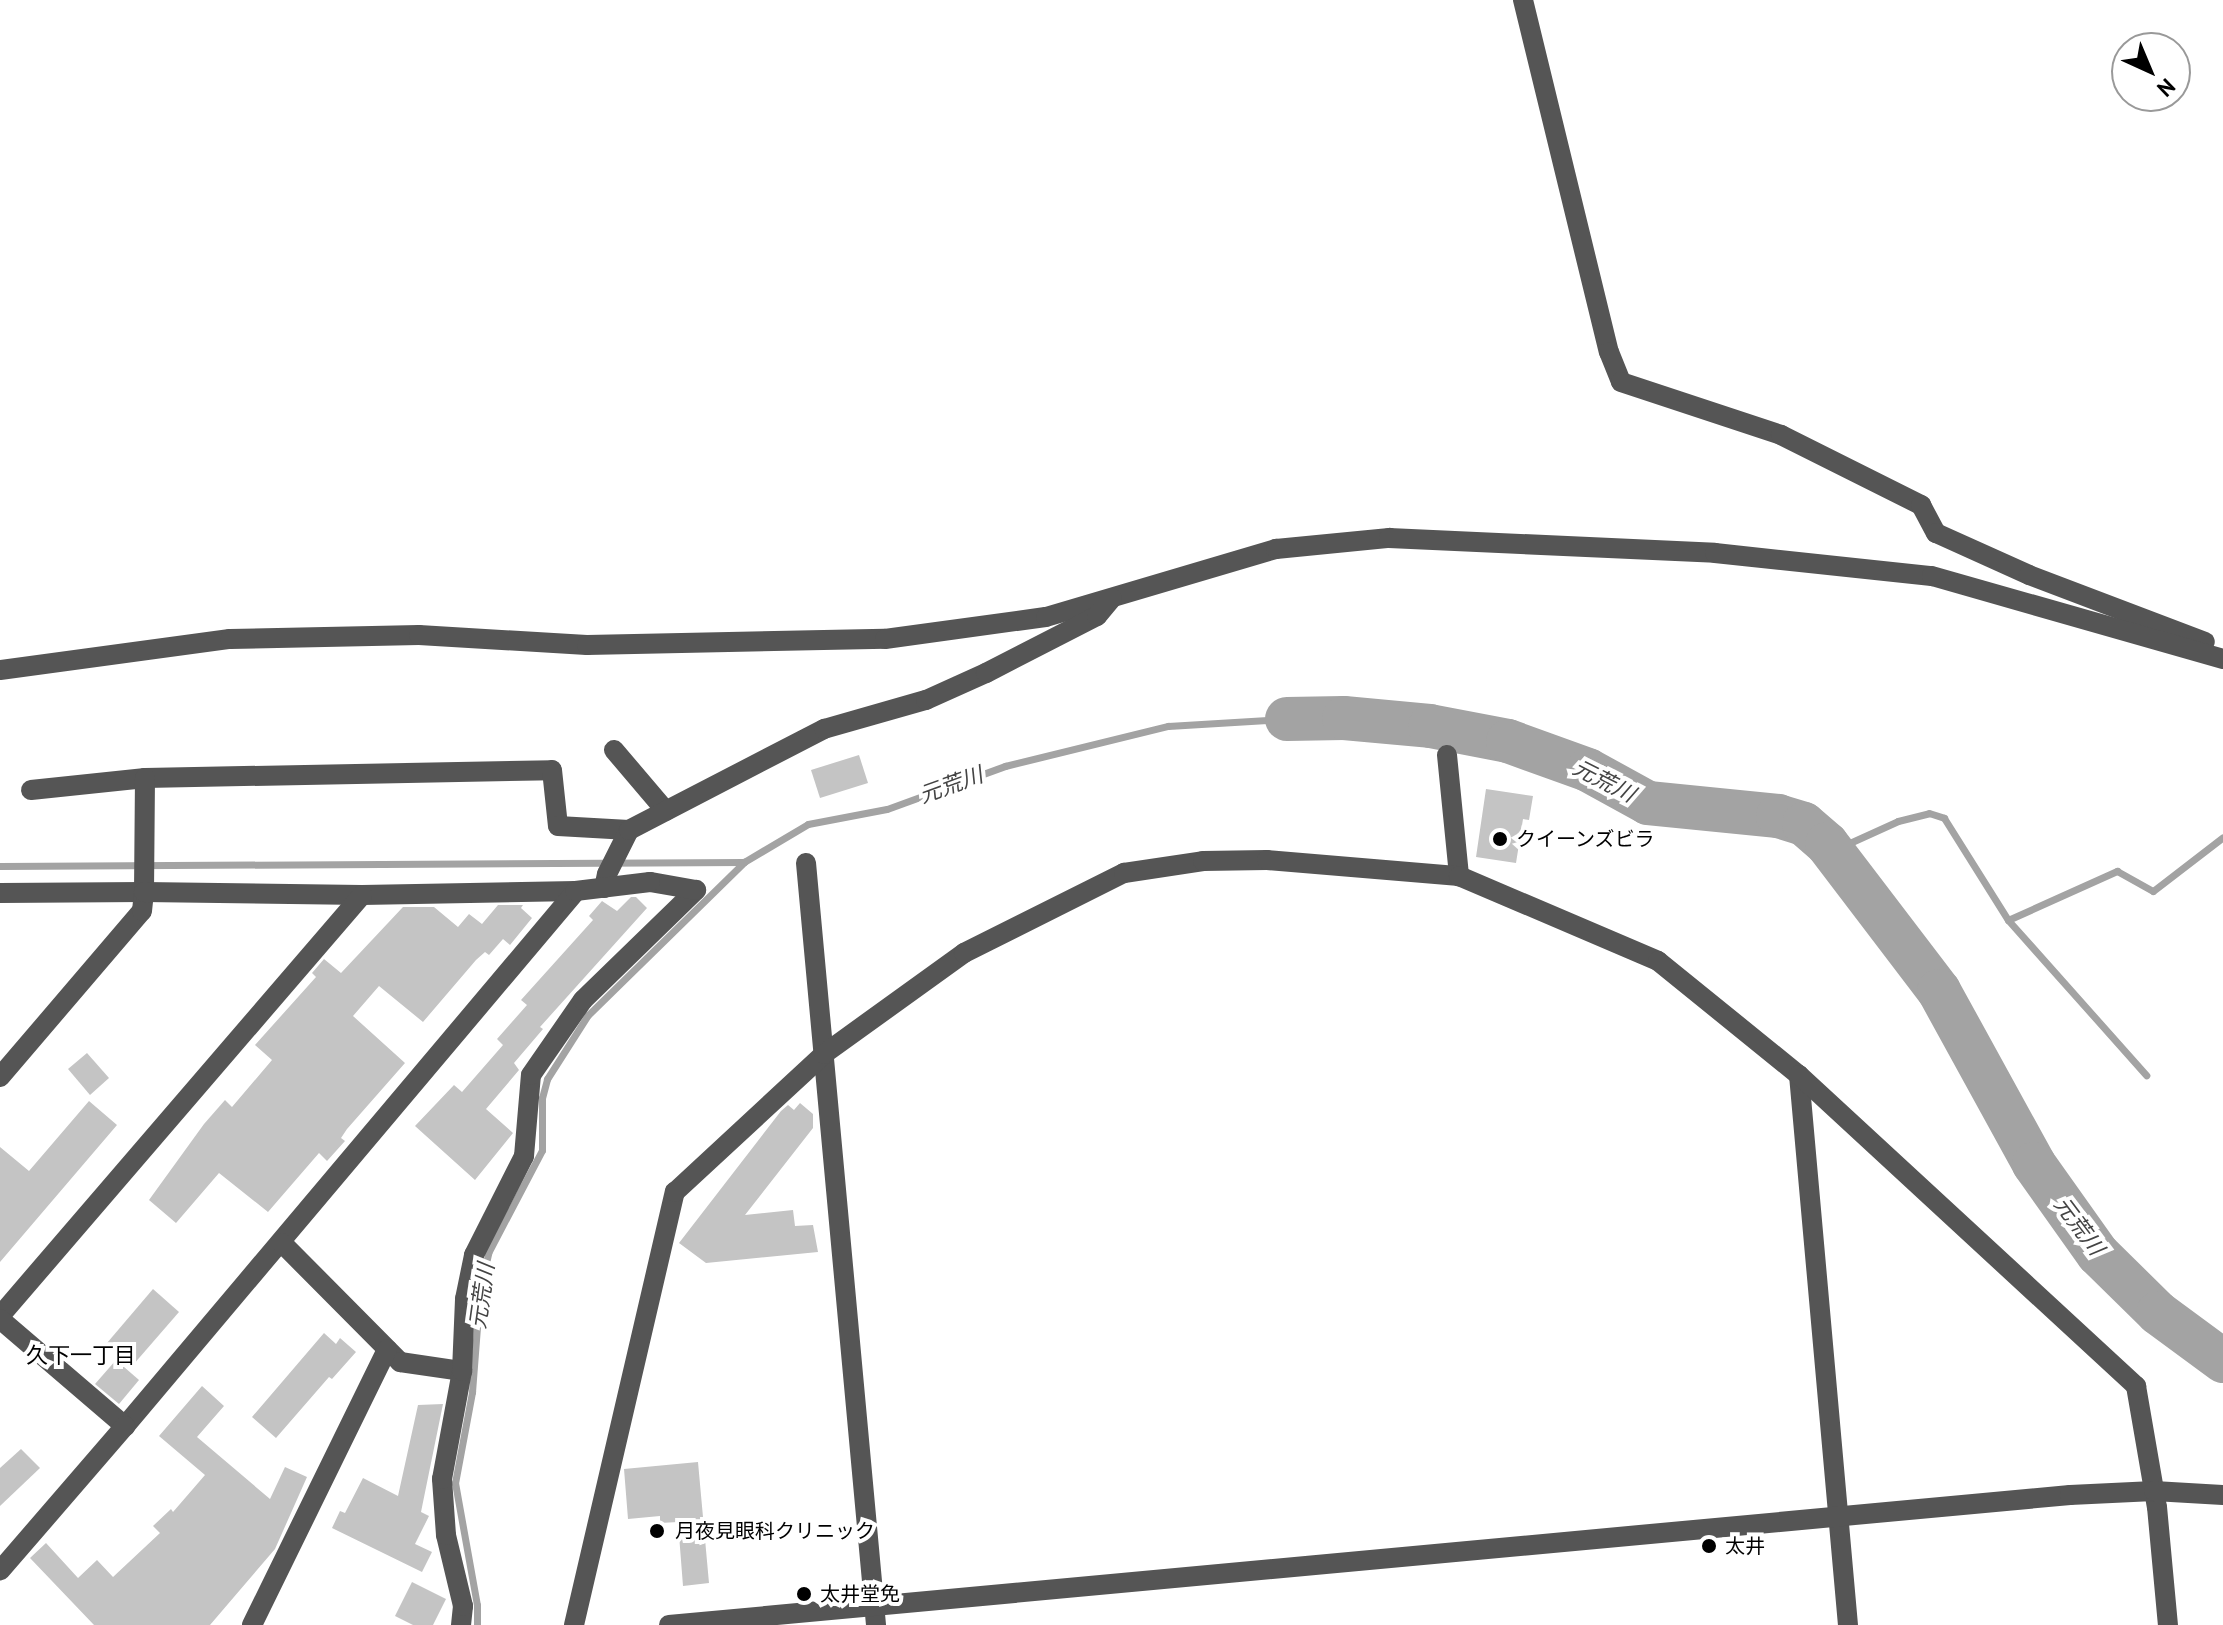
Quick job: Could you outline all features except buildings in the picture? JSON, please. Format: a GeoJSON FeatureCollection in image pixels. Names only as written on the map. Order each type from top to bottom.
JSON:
{"type":"FeatureCollection","features":[{"type":"Feature","properties":{"kind":"street"},"geometry":{"type":"LineString","coordinates":[[1523,0],[1609,352],[1621,382],[1781,435],[1921,505],[1936,533],[2029,575],[2223,650]]}},
{"type":"Feature","properties":{"kind":"street"},"geometry":{"type":"LineString","coordinates":[[0,670],[230,639],[419,635],[603,645],[885,639],[1046,617],[1276,549],[1389,538],[1668,550],[1932,576],[2223,659]]}},
{"type":"Feature","properties":{"kind":"street"},"geometry":{"type":"LineString","coordinates":[[606,881],[625,835],[666,811],[824,729],[926,700],[986,673],[1097,616],[1112,598]]}},
{"type":"Feature","properties":{"kind":"street"},"geometry":{"type":"LineString","coordinates":[[614,750],[666,811]]}},
{"type":"Feature","properties":{"kind":"street"},"geometry":{"type":"LineString","coordinates":[[1447,755],[1459,876]]}},
{"type":"Feature","properties":{"kind":"street"},"geometry":{"type":"LineString","coordinates":[[31,790],[145,778],[552,770],[558,826],[625,835]]}},
{"type":"Feature","properties":{"kind":"street"},"geometry":{"type":"LineString","coordinates":[[0,1077],[142,911],[145,778]]}},
{"type":"Feature","properties":{"kind":"street"},"geometry":{"type":"LineString","coordinates":[[574,1625],[675,1192],[824,1054],[964,953],[1124,873],[1203,861],[1267,860],[1459,876],[1658,961],[1799,1075],[2136,1386],[2154,1491],[2168,1625]]}},
{"type":"Feature","properties":{"kind":"street"},"geometry":{"type":"LineString","coordinates":[[806,863],[875,1615]]}},
{"type":"Feature","properties":{"kind":"street"},"geometry":{"type":"LineString","coordinates":[[0,893],[144,886],[362,895],[576,891],[606,881],[650,882],[696,890],[583,1000],[531,1075],[524,1156],[474,1255],[465,1299],[462,1371],[442,1479],[446,1535],[463,1606],[461,1625]]}},
{"type":"Feature","properties":{"kind":"street"},"geometry":{"type":"LineString","coordinates":[[0,1571],[282,1243],[576,891]]}},
{"type":"Feature","properties":{"kind":"street"},"geometry":{"type":"LineString","coordinates":[[125,1426],[0,1317],[362,895]]}},
{"type":"Feature","properties":{"kind":"street"},"geometry":{"type":"LineString","coordinates":[[1799,1075],[1848,1625]]}},
{"type":"Feature","properties":{"kind":"street"},"geometry":{"type":"LineString","coordinates":[[282,1243],[400,1362],[462,1371]]}},
{"type":"Feature","properties":{"kind":"street"},"geometry":{"type":"LineString","coordinates":[[252,1625],[387,1349]]}},
{"type":"Feature","properties":{"kind":"street"},"geometry":{"type":"LineString","coordinates":[[669,1625],[875,1615],[1838,1516],[2154,1491],[2223,1495]]}},
{"type":"Feature","properties":{"kind":"waterway","name":"元荒川"},"geometry":{"type":"LineString","coordinates":[[1287,719],[1344,718],[1430,726],[1508,741],[1588,770],[1648,803],[1778,816],[1804,824],[1827,844],[1939,991],[2034,1164],[2098,1254],[2158,1313],[2223,1361]]}},
{"type":"Feature","properties":{"kind":"waterway","name":"元荒川"},"geometry":{"type":"LineString","coordinates":[[477,1625],[477,1605],[455,1483],[472,1392],[480,1289],[488,1253],[542,1150],[542,1098],[547,1079],[588,1015],[744,862],[808,824],[887,809],[1005,766],[1168,726],[1287,719]]}},
{"type":"Feature","properties":{"kind":"waterway"},"geometry":{"type":"LineString","coordinates":[[1832,851],[1898,821],[1929,813],[1944,818],[2008,920],[2117,871],[2153,891],[2223,837]]}},
{"type":"Feature","properties":{"kind":"waterway","name":"元荒川"},"geometry":{"type":"LineString","coordinates":[[0,866],[744,862]]}},
{"type":"Feature","properties":{"kind":"waterway"},"geometry":{"type":"LineString","coordinates":[[2008,920],[2146,1075]]}},
{"type":"Feature","properties":{"kind":"place","name":"クイーンズビラ"},"geometry":{"type":"Point","coordinates":[1500,839]}},
{"type":"Feature","properties":{"kind":"place","name":"月夜見眼科クリニック"},"geometry":{"type":"Point","coordinates":[657,1531]}},
{"type":"Feature","properties":{"kind":"place","name":"太井"},"geometry":{"type":"Point","coordinates":[1709,1546]}},
{"type":"Feature","properties":{"kind":"place","name":"太井堂免"},"geometry":{"type":"Point","coordinates":[804,1594]}},
{"type":"Feature","properties":{"kind":"district","name":"久下一丁目"},"geometry":{"type":"Point","coordinates":[81,1356]}}]}
